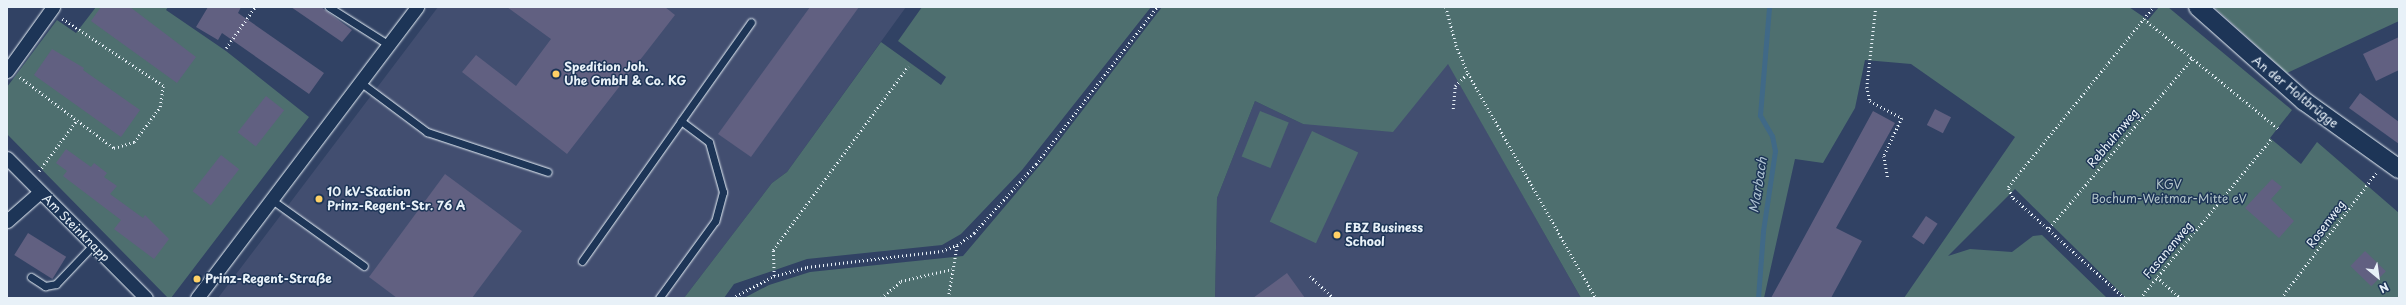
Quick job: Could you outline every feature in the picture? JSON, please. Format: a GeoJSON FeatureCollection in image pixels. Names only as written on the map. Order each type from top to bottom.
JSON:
{"type":"FeatureCollection","features":[{"type":"Feature","properties":{"kind":"street"},"geometry":{"type":"LineString","coordinates":[[197,298],[417,7]]}},
{"type":"Feature","properties":{"kind":"street","name":"An der Holtbrügge"},"geometry":{"type":"LineString","coordinates":[[2198,7],[2304,101],[2393,165]]}},
{"type":"Feature","properties":{"kind":"street"},"geometry":{"type":"LineString","coordinates":[[8,70],[52,9]]}},
{"type":"Feature","properties":{"kind":"street","name":"Am Steinknapp"},"geometry":{"type":"LineString","coordinates":[[7,158],[146,298]]}},
{"type":"Feature","properties":{"kind":"street"},"geometry":{"type":"LineString","coordinates":[[7,221],[40,192]]}},
{"type":"Feature","properties":{"kind":"lane"},"geometry":{"type":"LineString","coordinates":[[329,7],[389,45]]}},
{"type":"Feature","properties":{"kind":"lane"},"geometry":{"type":"LineString","coordinates":[[582,261],[751,22]]}},
{"type":"Feature","properties":{"kind":"lane"},"geometry":{"type":"LineString","coordinates":[[360,82],[427,132],[548,172]]}},
{"type":"Feature","properties":{"kind":"lane"},"geometry":{"type":"LineString","coordinates":[[659,298],[715,221],[723,192],[709,142],[681,121]]}},
{"type":"Feature","properties":{"kind":"lane"},"geometry":{"type":"LineString","coordinates":[[272,200],[364,266]]}},
{"type":"Feature","properties":{"kind":"lane"},"geometry":{"type":"LineString","coordinates":[[31,277],[45,286],[56,284],[93,244]]}},
{"type":"Feature","properties":{"kind":"path"},"geometry":{"type":"LineString","coordinates":[[226,48],[255,7]]}},
{"type":"Feature","properties":{"kind":"path"},"geometry":{"type":"LineString","coordinates":[[732,298],[774,276],[833,262],[942,251],[957,245],[974,233],[1036,164],[1157,7]]}},
{"type":"Feature","properties":{"kind":"path"},"geometry":{"type":"LineString","coordinates":[[1446,7],[1456,45],[1468,74],[1596,298]]}},
{"type":"Feature","properties":{"kind":"path"},"geometry":{"type":"LineString","coordinates":[[1876,7],[1867,87],[1870,102],[1902,118],[1884,156],[1888,178]]}},
{"type":"Feature","properties":{"kind":"path"},"geometry":{"type":"LineString","coordinates":[[2124,298],[2049,228],[2012,196],[2008,187],[2153,7]]}},
{"type":"Feature","properties":{"kind":"path"},"geometry":{"type":"LineString","coordinates":[[8,70],[114,148],[134,142],[160,107],[164,86],[52,9]]}},
{"type":"Feature","properties":{"kind":"path"},"geometry":{"type":"LineString","coordinates":[[2144,19],[2279,129]]}},
{"type":"Feature","properties":{"kind":"path","name":"Rebhuhnweg"},"geometry":{"type":"LineString","coordinates":[[2049,228],[2192,59]]}},
{"type":"Feature","properties":{"kind":"path"},"geometry":{"type":"LineString","coordinates":[[774,276],[773,250],[908,66]]}},
{"type":"Feature","properties":{"kind":"path"},"geometry":{"type":"LineString","coordinates":[[1453,109],[1455,86],[1468,74]]}},
{"type":"Feature","properties":{"kind":"path"},"geometry":{"type":"LineString","coordinates":[[31,182],[77,120]]}},
{"type":"Feature","properties":{"kind":"path","name":"Fasanenweg"},"geometry":{"type":"LineString","coordinates":[[2140,298],[2271,139]]}},
{"type":"Feature","properties":{"kind":"path","name":"Rosenweg"},"geometry":{"type":"LineString","coordinates":[[2281,298],[2393,165]]}},
{"type":"Feature","properties":{"kind":"path"},"geometry":{"type":"LineString","coordinates":[[948,298],[957,245]]}},
{"type":"Feature","properties":{"kind":"path"},"geometry":{"type":"LineString","coordinates":[[881,298],[900,281],[952,269]]}},
{"type":"Feature","properties":{"kind":"path"},"geometry":{"type":"LineString","coordinates":[[1310,276],[1334,298]]}},
{"type":"Feature","properties":{"kind":"path"},"geometry":{"type":"LineString","coordinates":[[2157,277],[2180,298]]}},
{"type":"Feature","properties":{"kind":"shaded area"},"geometry":{"type":"Polygon","coordinates":[[[438,7],[906,7],[787,172],[772,183],[684,298],[218,298],[438,7]]]}},
{"type":"Feature","properties":{"kind":"shaded area","name":"EBZ Business School"},"geometry":{"type":"Polygon","coordinates":[[[1448,63],[1581,298],[1215,298],[1217,198],[1255,101],[1303,124],[1448,63]]]}},
{"type":"Feature","properties":{"kind":"green space"},"geometry":{"type":"Polygon","coordinates":[[[96,7],[168,7],[166,10],[226,51],[309,117],[171,298],[168,298],[7,134],[7,87],[57,20],[76,33],[96,7]]]}},
{"type":"Feature","properties":{"kind":"green space"},"geometry":{"type":"Polygon","coordinates":[[[922,7],[1151,7],[1022,170],[961,234],[942,245],[807,259],[734,284],[724,298],[684,298],[772,183],[787,172],[881,42],[941,85],[946,77],[898,41],[922,7]]]}},
{"type":"Feature","properties":{"kind":"green space","name":"KGV Bochum-Weitmar-Mitte eV"},"geometry":{"type":"Polygon","coordinates":[[[1162,7],[2129,7],[2148,20],[2159,7],[2168,7],[2292,110],[2270,138],[2301,164],[2317,142],[2399,213],[2399,298],[2126,298],[2015,189],[1948,256],[1970,249],[2012,252],[2033,236],[2042,235],[2107,298],[1904,298],[2015,137],[1911,64],[1865,60],[1855,108],[1823,163],[1795,159],[1764,298],[1581,298],[1448,64],[1393,132],[1303,124],[1255,101],[1217,198],[1215,298],[744,298],[769,285],[810,272],[963,256],[1045,159],[1162,7]]]}},
{"type":"Feature","properties":{"kind":"green space"},"geometry":{"type":"Polygon","coordinates":[[[2214,7],[2399,7],[2399,21],[2287,73],[2214,7]]]}},
{"type":"Feature","properties":{"kind":"green space"},"geometry":{"type":"Polygon","coordinates":[[[1260,111],[1289,123],[1270,168],[1242,156],[1260,111]]]}},
{"type":"Feature","properties":{"kind":"green space"},"geometry":{"type":"Polygon","coordinates":[[[1312,131],[1358,153],[1316,243],[1270,222],[1312,131]]]}},
{"type":"Feature","properties":{"kind":"building"},"geometry":{"type":"Polygon","coordinates":[[[101,7],[130,7],[196,57],[177,83],[91,21],[101,7]]]}},
{"type":"Feature","properties":{"kind":"building"},"geometry":{"type":"Polygon","coordinates":[[[208,7],[241,7],[238,13],[324,73],[309,94],[222,33],[218,40],[196,27],[208,7]]]}},
{"type":"Feature","properties":{"kind":"building"},"geometry":{"type":"Polygon","coordinates":[[[291,7],[321,7],[352,30],[342,42],[291,7]]]}},
{"type":"Feature","properties":{"kind":"building"},"geometry":{"type":"Polygon","coordinates":[[[507,7],[665,7],[675,15],[567,154],[462,72],[476,55],[516,86],[551,39],[507,7]]]}},
{"type":"Feature","properties":{"kind":"building"},"geometry":{"type":"Polygon","coordinates":[[[810,7],[859,7],[751,157],[718,134],[810,7]]]}},
{"type":"Feature","properties":{"kind":"building"},"geometry":{"type":"Polygon","coordinates":[[[2399,37],[2399,70],[2376,81],[2363,54],[2399,37]]]}},
{"type":"Feature","properties":{"kind":"building"},"geometry":{"type":"Polygon","coordinates":[[[52,49],[84,68],[83,70],[140,110],[121,137],[34,75],[52,49]]]}},
{"type":"Feature","properties":{"kind":"building"},"geometry":{"type":"Polygon","coordinates":[[[2360,93],[2399,122],[2399,144],[2349,108],[2360,93]]]}},
{"type":"Feature","properties":{"kind":"building"},"geometry":{"type":"Polygon","coordinates":[[[266,96],[284,110],[256,146],[238,132],[266,96]]]}},
{"type":"Feature","properties":{"kind":"building"},"geometry":{"type":"Polygon","coordinates":[[[1935,109],[1951,117],[1943,133],[1927,125],[1935,109]]]}},
{"type":"Feature","properties":{"kind":"building"},"geometry":{"type":"Polygon","coordinates":[[[1873,111],[1895,123],[1836,228],[1862,241],[1831,298],[1771,298],[1873,111]]]}},
{"type":"Feature","properties":{"kind":"building"},"geometry":{"type":"Polygon","coordinates":[[[66,149],[91,167],[94,163],[107,173],[104,177],[117,186],[110,194],[143,218],[145,215],[169,239],[154,259],[114,229],[121,220],[63,176],[67,171],[56,163],[66,149]]]}},
{"type":"Feature","properties":{"kind":"building"},"geometry":{"type":"Polygon","coordinates":[[[221,155],[239,169],[211,205],[193,191],[221,155]]]}},
{"type":"Feature","properties":{"kind":"building"},"geometry":{"type":"Polygon","coordinates":[[[445,174],[522,231],[472,298],[397,298],[369,277],[445,174]]]}},
{"type":"Feature","properties":{"kind":"building"},"geometry":{"type":"Polygon","coordinates":[[[2272,179],[2282,187],[2271,199],[2294,221],[2279,238],[2245,208],[2272,179]]]}},
{"type":"Feature","properties":{"kind":"building"},"geometry":{"type":"Polygon","coordinates":[[[1926,216],[1938,224],[1924,245],[1912,237],[1926,216]]]}},
{"type":"Feature","properties":{"kind":"building"},"geometry":{"type":"Polygon","coordinates":[[[28,233],[66,257],[52,279],[14,255],[28,233]]]}},
{"type":"Feature","properties":{"kind":"building"},"geometry":{"type":"Polygon","coordinates":[[[2365,251],[2386,271],[2371,286],[2350,266],[2365,251]]]}},
{"type":"Feature","properties":{"kind":"building"},"geometry":{"type":"Polygon","coordinates":[[[1287,273],[1305,298],[1253,298],[1287,273]]]}},
{"type":"Feature","properties":{"kind":"waterway","name":"Marbach"},"geometry":{"type":"LineString","coordinates":[[1758,298],[1763,231],[1775,151],[1772,136],[1760,115],[1769,7]]}},
{"type":"Feature","properties":{"kind":"place","name":"Spedition Joh. Uhe GmbH & Co. KG"},"geometry":{"type":"Point","coordinates":[556,74]}},
{"type":"Feature","properties":{"kind":"place","name":"10 kV-Station Prinz-Regent-Str. 76 A"},"geometry":{"type":"Point","coordinates":[319,199]}},
{"type":"Feature","properties":{"kind":"place","name":"EBZ Business School"},"geometry":{"type":"Point","coordinates":[1337,235]}},
{"type":"Feature","properties":{"kind":"place","name":"Prinz-Regent-Straße"},"geometry":{"type":"Point","coordinates":[197,279]}}]}
